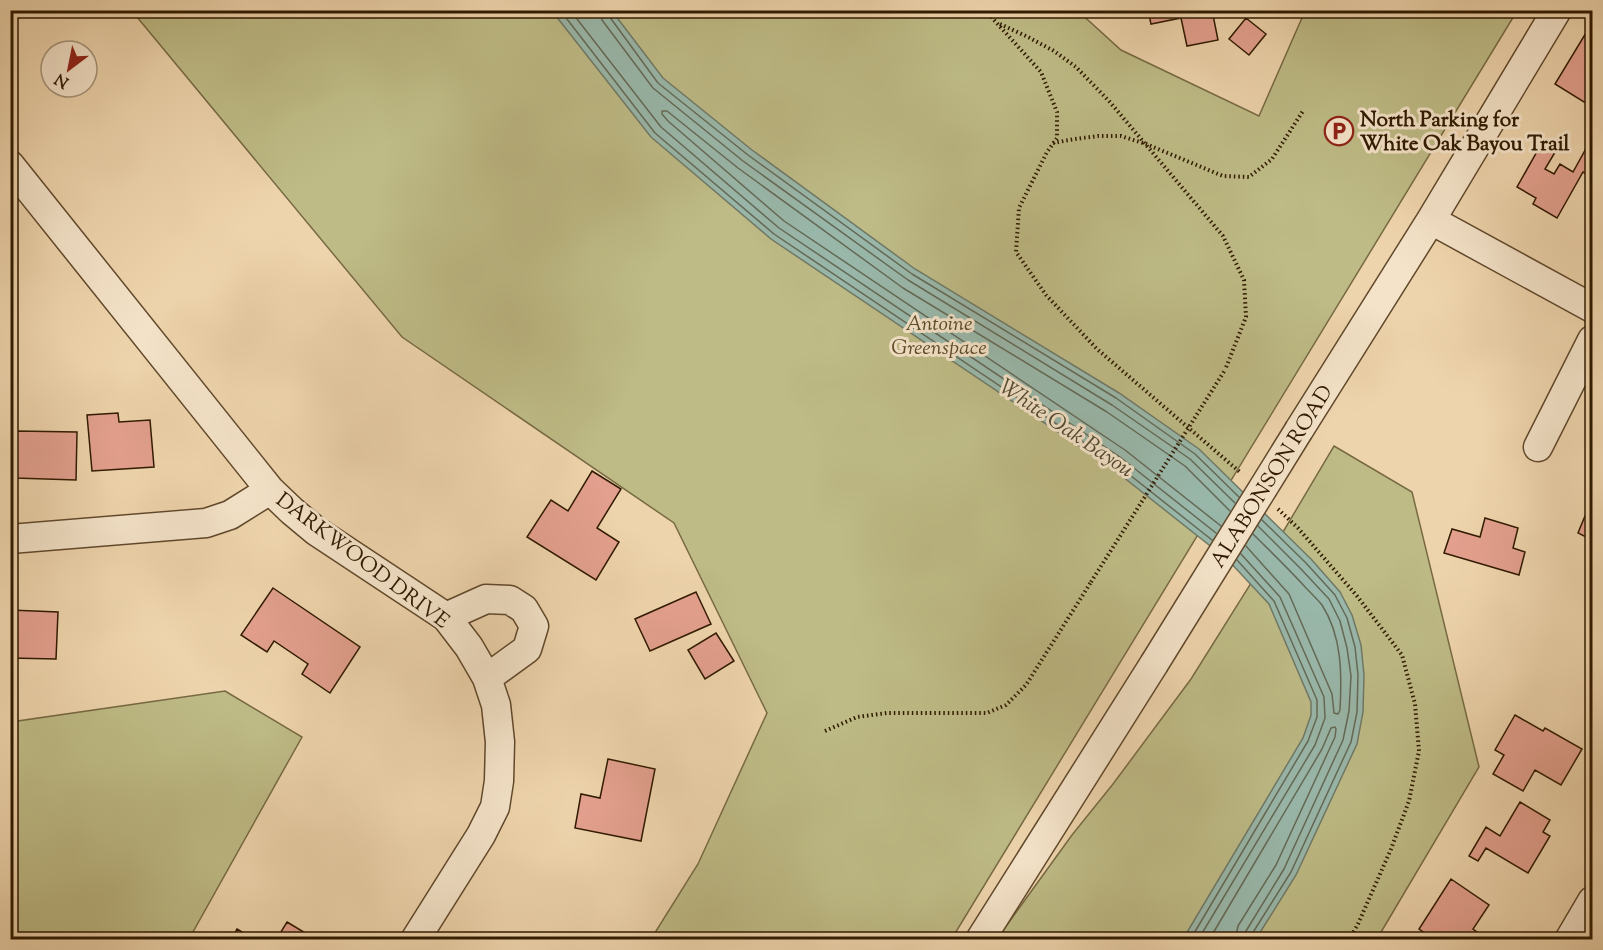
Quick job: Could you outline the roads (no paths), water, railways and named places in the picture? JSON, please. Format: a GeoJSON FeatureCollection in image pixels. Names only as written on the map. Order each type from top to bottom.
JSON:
{"type":"FeatureCollection","features":[{"type":"Feature","properties":{"kind":"street","name":"ALABONSON ROAD"},"geometry":{"type":"LineString","coordinates":[[980,939],[1431,220],[1557,10]]}},
{"type":"Feature","properties":{"kind":"street","name":"DARKWOOD DRIVE"},"geometry":{"type":"LineString","coordinates":[[10,165],[270,490],[316,531],[446,617],[469,647],[487,678],[496,705],[500,742],[499,781],[495,807],[481,835],[415,939]]}},
{"type":"Feature","properties":{"kind":"street"},"geometry":{"type":"LineString","coordinates":[[1431,220],[1593,308]]}},
{"type":"Feature","properties":{"kind":"street"},"geometry":{"type":"LineString","coordinates":[[1538,447],[1593,340]]}},
{"type":"Feature","properties":{"kind":"street"},"geometry":{"type":"LineString","coordinates":[[10,539],[206,523],[230,515],[270,490]]}},
{"type":"Feature","properties":{"kind":"street"},"geometry":{"type":"LineString","coordinates":[[446,617],[486,599],[510,600],[525,609],[534,626],[527,648],[487,678]]}},
{"type":"Feature","properties":{"kind":"street"},"geometry":{"type":"LineString","coordinates":[[1569,939],[1593,902]]}},
{"type":"Feature","properties":{"kind":"water","name":"White Oak Bayou"},"geometry":{"type":"Polygon","coordinates":[[[552,11],[612,11],[663,78],[752,150],[915,269],[1119,393],[1199,449],[1311,559],[1340,592],[1352,615],[1361,645],[1364,675],[1363,712],[1357,744],[1296,875],[1256,939],[1183,939],[1303,738],[1311,715],[1311,702],[1269,604],[1228,560],[1113,469],[771,239],[651,137],[552,11]]]}},
{"type":"Feature","properties":{"kind":"place","name":"North Parking for White Oak Bayou Trail"},"geometry":{"type":"Point","coordinates":[1339,131]}},
{"type":"Feature","properties":{"kind":"park label","name":"Antoine Greenspace"},"geometry":{"type":"Point","coordinates":[939,335]}}]}
